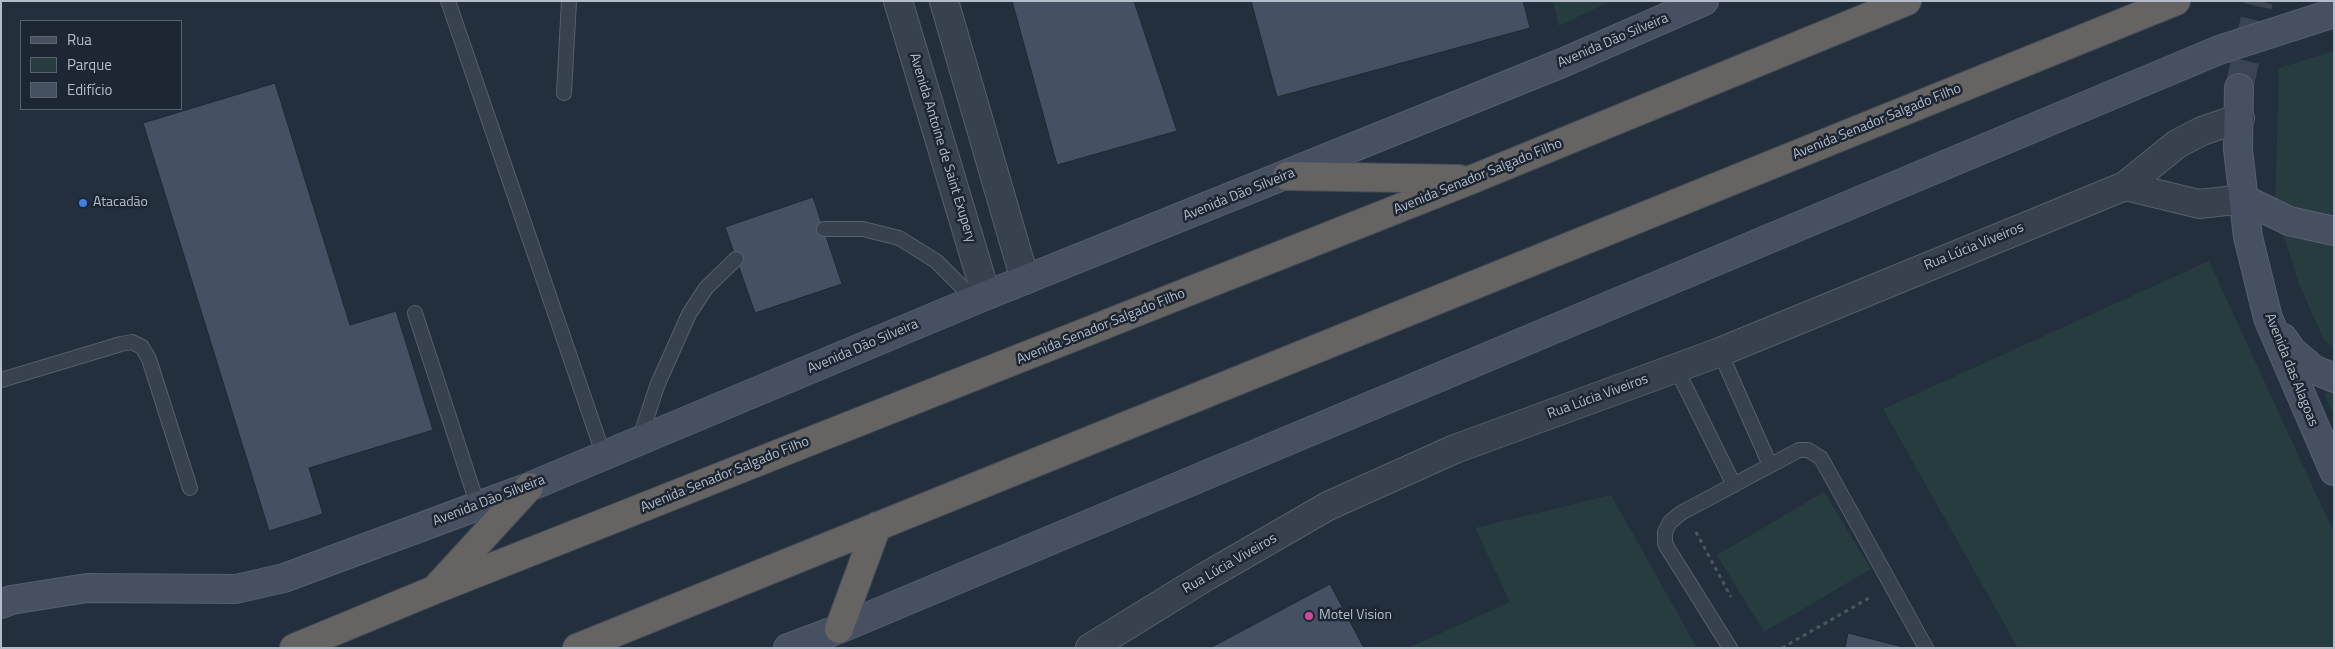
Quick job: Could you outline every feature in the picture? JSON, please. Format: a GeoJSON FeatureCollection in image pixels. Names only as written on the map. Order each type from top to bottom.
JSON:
{"type":"FeatureCollection","features":[{"type":"Feature","properties":{"kind":"highway","name":"Avenida Senador Salgado Filho"},"geometry":{"type":"LineString","coordinates":[[294,648],[434,590],[1473,179],[1907,1]]}},
{"type":"Feature","properties":{"kind":"highway","name":"Avenida Senador Salgado Filho"},"geometry":{"type":"LineString","coordinates":[[577,648],[2176,1]]}},
{"type":"Feature","properties":{"kind":"highway"},"geometry":{"type":"LineString","coordinates":[[1287,176],[1473,179]]}},
{"type":"Feature","properties":{"kind":"highway"},"geometry":{"type":"LineString","coordinates":[[434,590],[529,487]]}},
{"type":"Feature","properties":{"kind":"highway"},"geometry":{"type":"LineString","coordinates":[[839,629],[877,526]]}},
{"type":"Feature","properties":{"kind":"main road","name":"Avenida Dão Silveira"},"geometry":{"type":"LineString","coordinates":[[1,604],[11,600],[87,588],[236,589],[284,578],[529,487],[981,298],[1287,176],[1562,63],[1704,1]]}},
{"type":"Feature","properties":{"kind":"main road"},"geometry":{"type":"LineString","coordinates":[[788,648],[839,629],[2219,50],[2334,13]]}},
{"type":"Feature","properties":{"kind":"main road","name":"Avenida das Alagoas"},"geometry":{"type":"LineString","coordinates":[[2239,88],[2238,149],[2248,237],[2268,318],[2334,471]]}},
{"type":"Feature","properties":{"kind":"main road"},"geometry":{"type":"LineString","coordinates":[[2244,198],[2289,221],[2334,231]]}},
{"type":"Feature","properties":{"kind":"main road"},"geometry":{"type":"LineString","coordinates":[[2268,318],[2292,350],[2313,369],[2334,378]]}},
{"type":"Feature","properties":{"kind":"street","name":"Avenida Antoine de Saint Exupery"},"geometry":{"type":"LineString","coordinates":[[898,1],[981,298]]}},
{"type":"Feature","properties":{"kind":"street"},"geometry":{"type":"LineString","coordinates":[[944,1],[1025,280]]}},
{"type":"Feature","properties":{"kind":"street","name":"Rua Lúcia Viveiros"},"geometry":{"type":"LineString","coordinates":[[1090,648],[1205,577],[1328,506],[1455,450],[1720,352],[2125,186],[2177,144],[2202,131],[2240,118]]}},
{"type":"Feature","properties":{"kind":"street"},"geometry":{"type":"LineString","coordinates":[[2125,186],[2199,204],[2244,198]]}},
{"type":"Feature","properties":{"kind":"lane"},"geometry":{"type":"LineString","coordinates":[[448,1],[604,456]]}},
{"type":"Feature","properties":{"kind":"lane"},"geometry":{"type":"LineString","coordinates":[[564,93],[569,1]]}},
{"type":"Feature","properties":{"kind":"lane"},"geometry":{"type":"LineString","coordinates":[[824,229],[863,228],[899,238],[936,260],[981,298]]}},
{"type":"Feature","properties":{"kind":"lane"},"geometry":{"type":"LineString","coordinates":[[639,441],[658,386],[689,314],[706,288],[736,259]]}},
{"type":"Feature","properties":{"kind":"lane"},"geometry":{"type":"LineString","coordinates":[[415,313],[478,506]]}},
{"type":"Feature","properties":{"kind":"lane"},"geometry":{"type":"LineString","coordinates":[[1,380],[121,344],[132,342],[142,347],[149,358],[190,488]]}},
{"type":"Feature","properties":{"kind":"lane"},"geometry":{"type":"LineString","coordinates":[[1720,352],[1770,465]]}},
{"type":"Feature","properties":{"kind":"lane"},"geometry":{"type":"LineString","coordinates":[[1676,368],[1734,485]]}},
{"type":"Feature","properties":{"kind":"lane"},"geometry":{"type":"LineString","coordinates":[[1730,648],[1666,544],[1665,532],[1670,522],[1681,513],[1799,450],[1808,450],[1822,458],[1926,648]]}},
{"type":"Feature","properties":{"kind":"path"},"geometry":{"type":"LineString","coordinates":[[1704,526],[1695,530],[1736,606]]}},
{"type":"Feature","properties":{"kind":"path"},"geometry":{"type":"LineString","coordinates":[[1782,648],[1876,594]]}},
{"type":"Feature","properties":{"kind":"green space"},"geometry":{"type":"Polygon","coordinates":[[[1553,1],[1610,1],[1559,26],[1553,1]]]}},
{"type":"Feature","properties":{"kind":"green space"},"geometry":{"type":"Polygon","coordinates":[[[2334,51],[2334,347],[2324,340],[2299,284],[2275,209],[2279,68],[2334,51]]]}},
{"type":"Feature","properties":{"kind":"green space"},"geometry":{"type":"Polygon","coordinates":[[[2209,261],[2334,533],[2334,648],[2018,648],[1883,409],[2209,261]]]}},
{"type":"Feature","properties":{"kind":"green space"},"geometry":{"type":"Polygon","coordinates":[[[2324,393],[2334,393],[2334,416],[2324,393]]]}},
{"type":"Feature","properties":{"kind":"green space"},"geometry":{"type":"Polygon","coordinates":[[[1824,492],[1871,569],[1764,632],[1717,555],[1824,492]]]}},
{"type":"Feature","properties":{"kind":"green space"},"geometry":{"type":"Polygon","coordinates":[[[1611,495],[1697,648],[1408,648],[1510,602],[1475,528],[1611,495]]]}},
{"type":"Feature","properties":{"kind":"building"},"geometry":{"type":"Polygon","coordinates":[[[1012,1],[1134,1],[1177,131],[1057,165],[1012,1]]]}},
{"type":"Feature","properties":{"kind":"building"},"geometry":{"type":"Polygon","coordinates":[[[1251,1],[1523,1],[1530,28],[1277,97],[1251,1]]]}},
{"type":"Feature","properties":{"kind":"building"},"geometry":{"type":"Polygon","coordinates":[[[275,83],[350,325],[396,311],[433,430],[309,468],[323,514],[269,531],[143,123],[275,83]]]}},
{"type":"Feature","properties":{"kind":"building"},"geometry":{"type":"Polygon","coordinates":[[[813,197],[842,284],[755,313],[725,227],[813,197]]]}},
{"type":"Feature","properties":{"kind":"building","name":"Motel Vision"},"geometry":{"type":"Polygon","coordinates":[[[1330,584],[1364,648],[1210,648],[1330,584]]]}},
{"type":"Feature","properties":{"kind":"building"},"geometry":{"type":"Polygon","coordinates":[[[1848,633],[1903,647],[1903,648],[1845,648],[1848,633]]]}},
{"type":"Feature","properties":{"kind":"tunnel"},"geometry":{"type":"LineString","coordinates":[[2239,88],[2259,1]]}},
{"type":"Feature","properties":{"kind":"place","name":"Atacadão"},"geometry":{"type":"Point","coordinates":[83,203]}},
{"type":"Feature","properties":{"kind":"place","name":"Motel Vision"},"geometry":{"type":"Point","coordinates":[1309,616]}}]}
